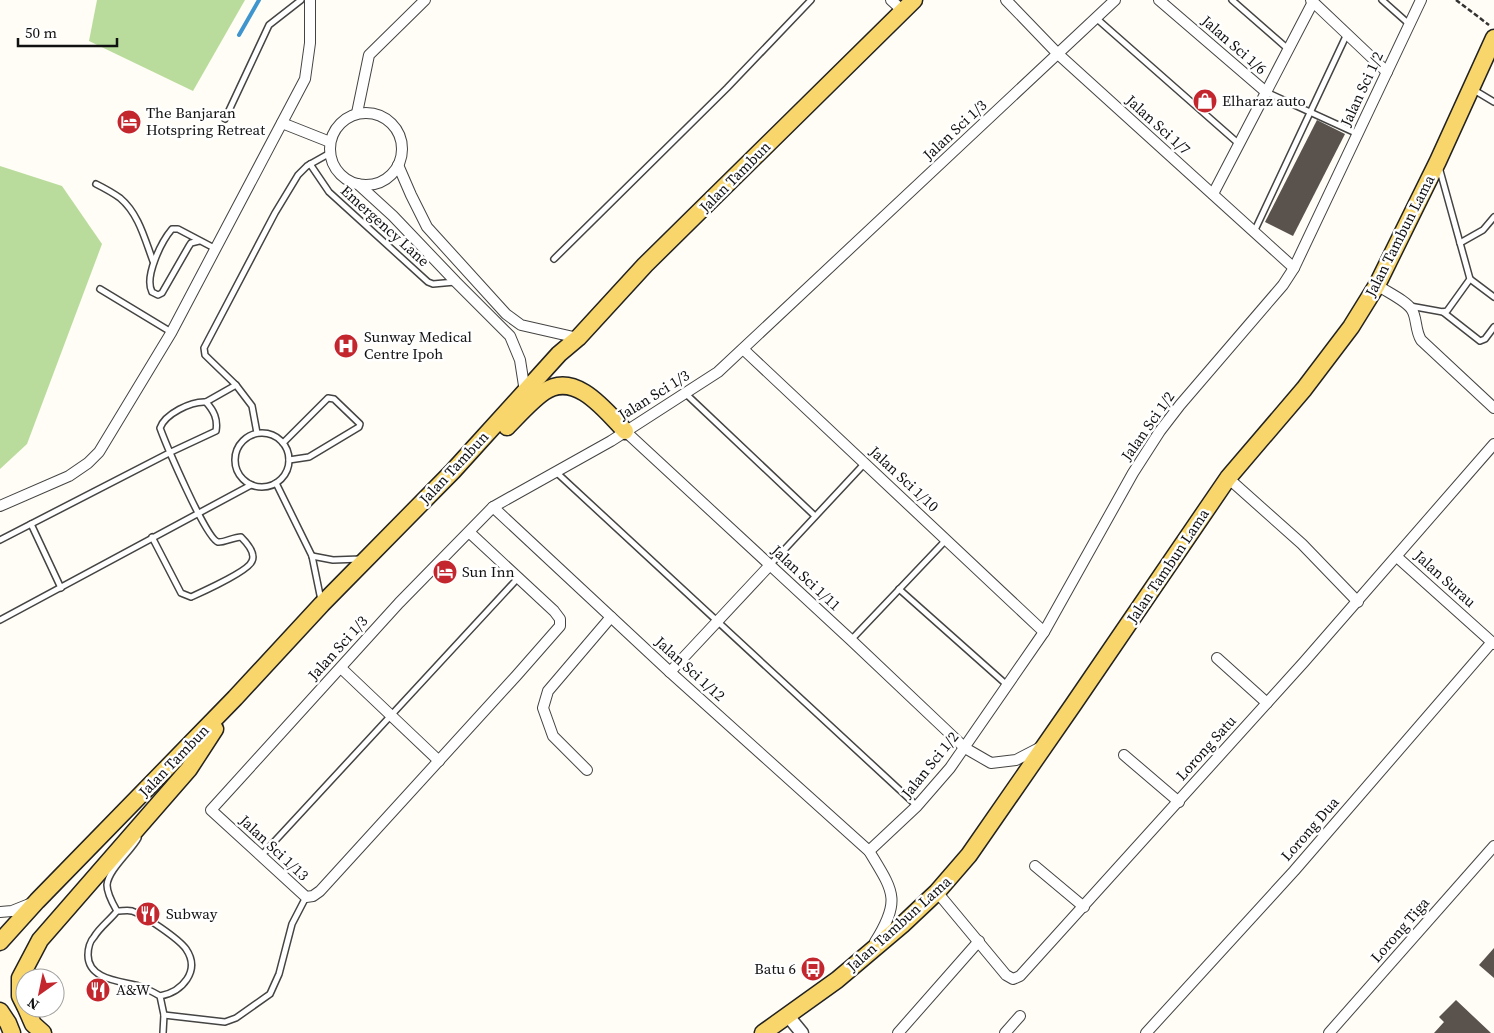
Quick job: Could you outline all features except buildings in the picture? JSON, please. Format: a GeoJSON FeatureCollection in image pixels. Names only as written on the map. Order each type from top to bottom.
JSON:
{"type":"FeatureCollection","features":[{"type":"Feature","properties":{"kind":"main road","name":"Jalan Tambun"},"geometry":{"type":"LineString","coordinates":[[0,942],[37,901],[235,698],[322,604],[453,470],[559,354],[578,338],[639,272],[908,6]]}},
{"type":"Feature","properties":{"kind":"main road","name":"Jalan Tambun Lama"},"geometry":{"type":"LineString","coordinates":[[763,1033],[837,980],[902,926],[937,892],[969,854],[1046,745],[1228,478],[1304,389],[1351,327],[1377,285],[1438,161],[1494,38]]}},
{"type":"Feature","properties":{"kind":"main road"},"geometry":{"type":"LineString","coordinates":[[453,470],[490,443],[546,390],[560,386],[580,389],[601,406],[625,431]]}},
{"type":"Feature","properties":{"kind":"main road"},"geometry":{"type":"LineString","coordinates":[[25,968],[40,940],[189,769],[235,698]]}},
{"type":"Feature","properties":{"kind":"main road"},"geometry":{"type":"LineString","coordinates":[[0,1011],[8,1022],[12,1033]]}},
{"type":"Feature","properties":{"kind":"main road"},"geometry":{"type":"LineString","coordinates":[[31,1018],[43,1033]]}},
{"type":"Feature","properties":{"kind":"street"},"geometry":{"type":"LineString","coordinates":[[0,506],[69,476],[88,463],[99,452],[171,333],[305,79],[310,43],[310,0]]}},
{"type":"Feature","properties":{"kind":"street"},"geometry":{"type":"LineString","coordinates":[[357,114],[369,55],[426,0]]}},
{"type":"Feature","properties":{"kind":"street"},"geometry":{"type":"LineString","coordinates":[[891,0],[908,6]]}},
{"type":"Feature","properties":{"kind":"street","name":"Jalan Sci 1/7"},"geometry":{"type":"LineString","coordinates":[[1006,0],[1058,54],[1294,268]]}},
{"type":"Feature","properties":{"kind":"street","name":"Jalan Sci 1/3"},"geometry":{"type":"LineString","coordinates":[[211,810],[399,603],[493,507],[611,441],[718,372],[1115,0]]}},
{"type":"Feature","properties":{"kind":"street","name":"Jalan Sci 1/6"},"geometry":{"type":"LineString","coordinates":[[1159,0],[1266,92]]}},
{"type":"Feature","properties":{"kind":"street","name":"Jalan Sci 1/2"},"geometry":{"type":"LineString","coordinates":[[869,851],[917,806],[965,748],[1044,632],[1133,473],[1160,431],[1283,285],[1294,268],[1421,0]]}},
{"type":"Feature","properties":{"kind":"street"},"geometry":{"type":"LineString","coordinates":[[1213,194],[1312,1],[1387,72]]}},
{"type":"Feature","properties":{"kind":"street"},"geometry":{"type":"LineString","coordinates":[[358,184],[382,181],[392,174],[402,154],[402,142],[397,131],[390,122],[380,115],[369,113],[357,114],[347,118],[340,124],[330,142],[333,164],[348,180],[358,184],[393,216],[510,336],[520,360],[525,392]]}},
{"type":"Feature","properties":{"kind":"street"},"geometry":{"type":"LineString","coordinates":[[282,123],[330,142]]}},
{"type":"Feature","properties":{"kind":"street"},"geometry":{"type":"LineString","coordinates":[[398,164],[427,227],[506,314],[522,325],[578,338]]}},
{"type":"Feature","properties":{"kind":"street"},"geometry":{"type":"LineString","coordinates":[[1377,285],[1412,310],[1417,333],[1421,340],[1494,408]]}},
{"type":"Feature","properties":{"kind":"street","name":"Jalan Sci 1/10"},"geometry":{"type":"LineString","coordinates":[[743,349],[1044,632]]}},
{"type":"Feature","properties":{"kind":"street","name":"Jalan Sci 1/11"},"geometry":{"type":"LineString","coordinates":[[625,431],[965,748],[991,763],[1016,760],[1046,745]]}},
{"type":"Feature","properties":{"kind":"street","name":"Lorong Satu"},"geometry":{"type":"LineString","coordinates":[[937,892],[979,940],[1006,975],[1009,978],[1017,978],[1084,907],[1358,602],[1494,444]]}},
{"type":"Feature","properties":{"kind":"street"},"geometry":{"type":"LineString","coordinates":[[1228,478],[1302,544],[1358,602]]}},
{"type":"Feature","properties":{"kind":"street","name":"Jalan Sci 1/12"},"geometry":{"type":"LineString","coordinates":[[493,507],[670,672],[869,851],[888,883],[892,904],[888,920],[866,956]]}},
{"type":"Feature","properties":{"kind":"street"},"geometry":{"type":"LineString","coordinates":[[341,668],[438,761],[560,626],[560,619],[554,611],[469,532]]}},
{"type":"Feature","properties":{"kind":"street","name":"Jalan Surau"},"geometry":{"type":"LineString","coordinates":[[1397,556],[1493,643]]}},
{"type":"Feature","properties":{"kind":"street"},"geometry":{"type":"LineString","coordinates":[[670,672],[770,565]]}},
{"type":"Feature","properties":{"kind":"street"},"geometry":{"type":"LineString","coordinates":[[587,770],[553,736],[543,708],[548,691],[611,617]]}},
{"type":"Feature","properties":{"kind":"street","name":"Lorong Dua"},"geometry":{"type":"LineString","coordinates":[[1146,1033],[1294,871],[1493,643]]}},
{"type":"Feature","properties":{"kind":"street"},"geometry":{"type":"LineString","coordinates":[[1217,658],[1267,703]]}},
{"type":"Feature","properties":{"kind":"street"},"geometry":{"type":"LineString","coordinates":[[1124,754],[1178,802]]}},
{"type":"Feature","properties":{"kind":"street","name":"Jalan Sci 1/13"},"geometry":{"type":"LineString","coordinates":[[211,810],[306,897],[313,896],[320,891],[438,761]]}},
{"type":"Feature","properties":{"kind":"street","name":"Lorong Tiga"},"geometry":{"type":"LineString","coordinates":[[1329,1033],[1494,846]]}},
{"type":"Feature","properties":{"kind":"street"},"geometry":{"type":"LineString","coordinates":[[1035,866],[1084,907]]}},
{"type":"Feature","properties":{"kind":"street"},"geometry":{"type":"LineString","coordinates":[[0,912],[12,911],[37,901]]}},
{"type":"Feature","properties":{"kind":"street"},"geometry":{"type":"LineString","coordinates":[[898,1033],[979,940]]}},
{"type":"Feature","properties":{"kind":"street"},"geometry":{"type":"LineString","coordinates":[[788,1016],[802,1033]]}},
{"type":"Feature","properties":{"kind":"street"},"geometry":{"type":"LineString","coordinates":[[1005,1033],[1020,1016]]}},
{"type":"Feature","properties":{"kind":"lane"},"geometry":{"type":"LineString","coordinates":[[225,119],[269,25],[301,0]]}},
{"type":"Feature","properties":{"kind":"lane"},"geometry":{"type":"LineString","coordinates":[[554,259],[727,88],[811,0]]}},
{"type":"Feature","properties":{"kind":"lane"},"geometry":{"type":"LineString","coordinates":[[1232,0],[1288,49]]}},
{"type":"Feature","properties":{"kind":"lane"},"geometry":{"type":"LineString","coordinates":[[1382,0],[1409,24]]}},
{"type":"Feature","properties":{"kind":"lane"},"geometry":{"type":"LineString","coordinates":[[1096,18],[1239,144]]}},
{"type":"Feature","properties":{"kind":"lane"},"geometry":{"type":"LineString","coordinates":[[1254,232],[1347,34]]}},
{"type":"Feature","properties":{"kind":"lane"},"geometry":{"type":"LineString","coordinates":[[1471,88],[1494,102]]}},
{"type":"Feature","properties":{"kind":"lane"},"geometry":{"type":"LineString","coordinates":[[1266,92],[1358,134]]}},
{"type":"Feature","properties":{"kind":"lane"},"geometry":{"type":"LineString","coordinates":[[257,433],[253,409],[236,385],[205,355],[204,348],[279,206],[298,175],[310,164],[330,153]]}},
{"type":"Feature","properties":{"kind":"lane"},"geometry":{"type":"LineString","coordinates":[[1438,161],[1470,279],[1494,297]]}},
{"type":"Feature","properties":{"kind":"lane","name":"Emergency Lane"},"geometry":{"type":"LineString","coordinates":[[310,164],[329,192],[428,282],[433,284],[456,282]]}},
{"type":"Feature","properties":{"kind":"lane"},"geometry":{"type":"LineString","coordinates":[[96,184],[120,198],[130,209],[136,218],[154,261]]}},
{"type":"Feature","properties":{"kind":"lane"},"geometry":{"type":"LineString","coordinates":[[1460,243],[1483,230],[1494,217]]}},
{"type":"Feature","properties":{"kind":"lane"},"geometry":{"type":"LineString","coordinates":[[199,241],[189,246],[165,290],[158,295],[152,292],[150,287],[154,261],[172,230],[178,229],[216,249]]}},
{"type":"Feature","properties":{"kind":"lane"},"geometry":{"type":"LineString","coordinates":[[1444,312],[1449,309],[1470,279]]}},
{"type":"Feature","properties":{"kind":"lane"},"geometry":{"type":"LineString","coordinates":[[100,289],[171,333]]}},
{"type":"Feature","properties":{"kind":"lane"},"geometry":{"type":"LineString","coordinates":[[1408,306],[1444,312],[1480,341],[1485,339],[1494,327]]}},
{"type":"Feature","properties":{"kind":"lane"},"geometry":{"type":"LineString","coordinates":[[152,537],[180,593],[190,598],[249,565],[253,557],[247,542],[241,537],[217,542],[210,536],[160,428],[162,421],[172,413],[199,402],[206,402],[236,385]]}},
{"type":"Feature","properties":{"kind":"lane"},"geometry":{"type":"LineString","coordinates":[[685,393],[816,516]]}},
{"type":"Feature","properties":{"kind":"lane"},"geometry":{"type":"LineString","coordinates":[[282,442],[328,398],[334,399],[360,424],[308,457],[289,460]]}},
{"type":"Feature","properties":{"kind":"lane"},"geometry":{"type":"LineString","coordinates":[[0,540],[171,452],[216,431],[218,422],[212,409],[206,402]]}},
{"type":"Feature","properties":{"kind":"lane"},"geometry":{"type":"LineString","coordinates":[[257,433],[272,435],[282,442],[289,460],[285,473],[276,483],[264,487],[251,485],[240,477],[234,458],[235,452],[242,441],[257,433]]}},
{"type":"Feature","properties":{"kind":"lane"},"geometry":{"type":"LineString","coordinates":[[770,565],[864,463]]}},
{"type":"Feature","properties":{"kind":"lane"},"geometry":{"type":"LineString","coordinates":[[556,472],[917,806]]}},
{"type":"Feature","properties":{"kind":"lane"},"geometry":{"type":"LineString","coordinates":[[276,483],[312,556],[322,604]]}},
{"type":"Feature","properties":{"kind":"lane"},"geometry":{"type":"LineString","coordinates":[[0,620],[251,485]]}},
{"type":"Feature","properties":{"kind":"lane"},"geometry":{"type":"LineString","coordinates":[[31,524],[61,588]]}},
{"type":"Feature","properties":{"kind":"lane"},"geometry":{"type":"LineString","coordinates":[[851,640],[946,540]]}},
{"type":"Feature","properties":{"kind":"lane"},"geometry":{"type":"LineString","coordinates":[[312,556],[333,560],[366,559]]}},
{"type":"Feature","properties":{"kind":"lane"},"geometry":{"type":"LineString","coordinates":[[261,856],[519,578]]}},
{"type":"Feature","properties":{"kind":"lane"},"geometry":{"type":"LineString","coordinates":[[899,589],[1007,685]]}},
{"type":"Feature","properties":{"kind":"lane"},"geometry":{"type":"LineString","coordinates":[[117,911],[110,898],[107,885],[112,874],[134,844],[151,814]]}},
{"type":"Feature","properties":{"kind":"lane"},"geometry":{"type":"LineString","coordinates":[[164,1015],[225,1022],[236,1018],[270,994],[278,974],[292,924],[306,897]]}},
{"type":"Feature","properties":{"kind":"lane"},"geometry":{"type":"LineString","coordinates":[[117,911],[132,911],[169,934],[186,948],[190,960],[190,969],[187,979],[173,993],[160,996],[138,986],[104,977],[91,967],[88,960],[88,950],[92,938],[117,911]]}},
{"type":"Feature","properties":{"kind":"lane"},"geometry":{"type":"LineString","coordinates":[[160,996],[164,1015],[163,1033]]}},
{"type":"Feature","properties":{"kind":"path"},"geometry":{"type":"LineString","coordinates":[[1456,0],[1494,28]]}},
{"type":"Feature","properties":{"kind":"green space"},"geometry":{"type":"Polygon","coordinates":[[[97,0],[245,0],[193,91],[89,41],[97,0]]]}},
{"type":"Feature","properties":{"kind":"green space"},"geometry":{"type":"Polygon","coordinates":[[[0,166],[62,186],[102,244],[27,444],[0,469],[0,166]]]}},
{"type":"Feature","properties":{"kind":"waterway"},"geometry":{"type":"LineString","coordinates":[[239,35],[259,0]]}},
{"type":"Feature","properties":{"kind":"place","name":"Elharaz auto"},"geometry":{"type":"Point","coordinates":[1205,101]}},
{"type":"Feature","properties":{"kind":"place","name":"The Banjaran Hotspring Retreat"},"geometry":{"type":"Point","coordinates":[129,122]}},
{"type":"Feature","properties":{"kind":"place","name":"Sunway Medical Centre Ipoh"},"geometry":{"type":"Point","coordinates":[346,346]}},
{"type":"Feature","properties":{"kind":"place","name":"Sun Inn"},"geometry":{"type":"Point","coordinates":[445,572]}},
{"type":"Feature","properties":{"kind":"place","name":"Subway"},"geometry":{"type":"Point","coordinates":[148,914]}},
{"type":"Feature","properties":{"kind":"place","name":"Batu 6"},"geometry":{"type":"Point","coordinates":[813,969]}},
{"type":"Feature","properties":{"kind":"place","name":"A&W"},"geometry":{"type":"Point","coordinates":[98,990]}}]}
